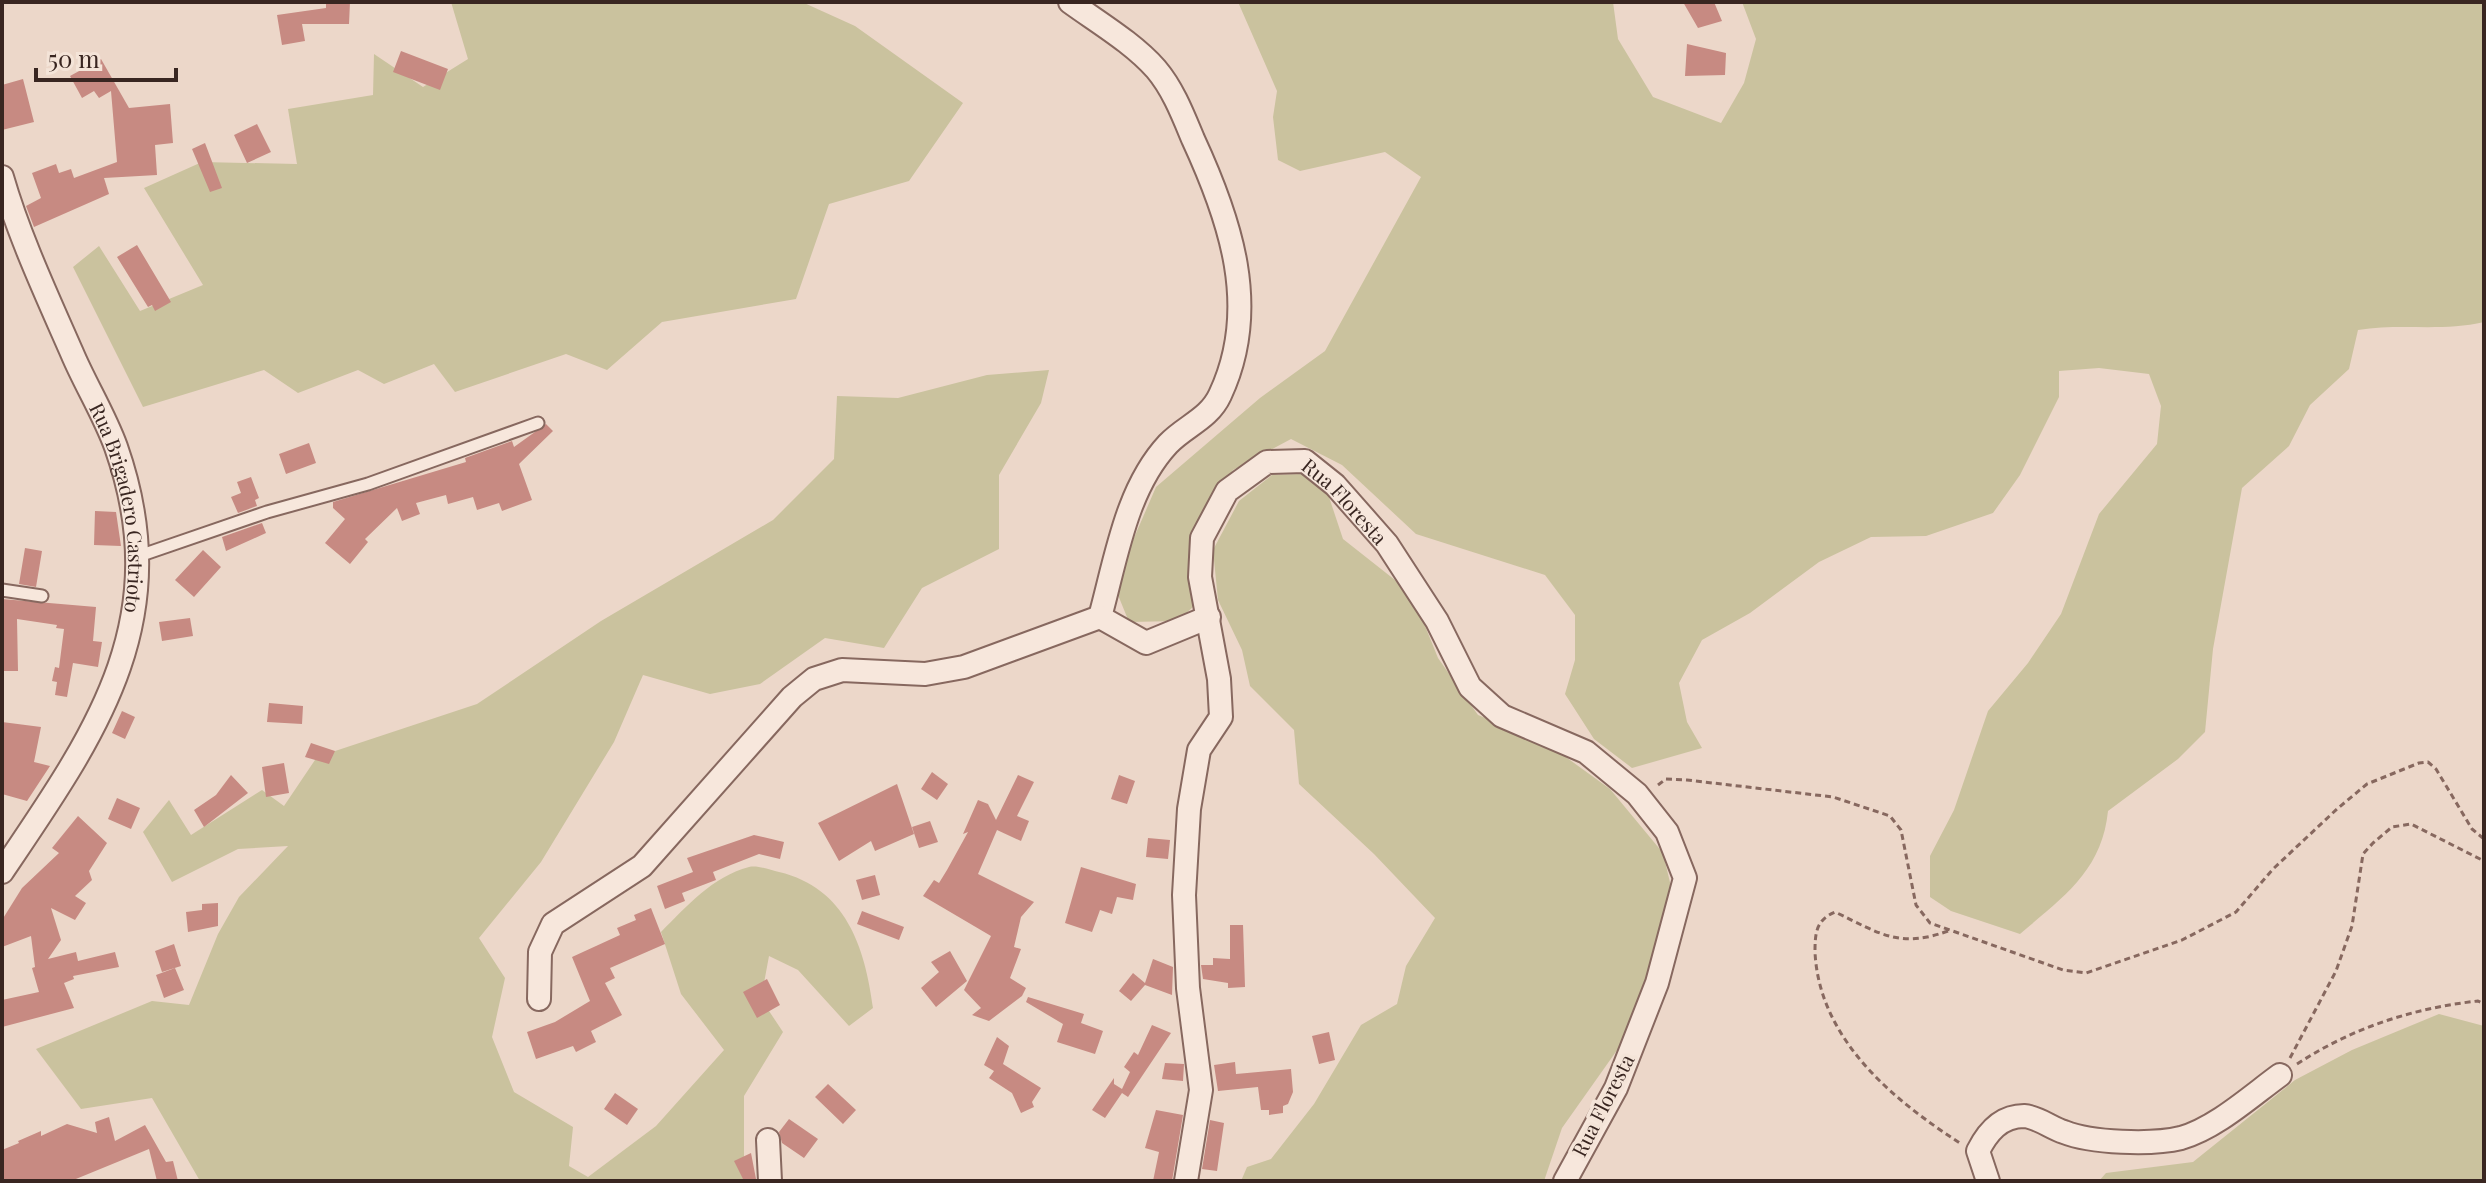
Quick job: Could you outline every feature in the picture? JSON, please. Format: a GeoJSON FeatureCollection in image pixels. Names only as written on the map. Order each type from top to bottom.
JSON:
{"type":"FeatureCollection","features":[{"type":"Feature","properties":{"kind":"street"},"geometry":{"type":"LineString","coordinates":[[1070,2],[1157,69],[1175,98],[1221,199],[1236,253],[1240,295],[1232,360],[1220,396],[1197,425],[1170,442],[1147,473],[1127,518],[1100,617]]}},
{"type":"Feature","properties":{"kind":"street","name":"Rua Brigadero Castrioto"},"geometry":{"type":"LineString","coordinates":[[2,177],[72,353],[115,444],[134,505],[139,556],[133,620],[119,674],[73,767],[2,872]]}},
{"type":"Feature","properties":{"kind":"street","name":"Rua Floresta"},"geometry":{"type":"LineString","coordinates":[[1186,1181],[1201,1090],[1188,988],[1185,911],[1189,809],[1199,750],[1221,717],[1209,617],[1200,577],[1202,538],[1227,491],[1267,462],[1305,461],[1335,485],[1387,544],[1437,621],[1470,687],[1502,716],[1586,752],[1637,794],[1667,832],[1685,878],[1657,983],[1616,1088],[1565,1181]]}},
{"type":"Feature","properties":{"kind":"street"},"geometry":{"type":"LineString","coordinates":[[539,999],[540,952],[553,924],[642,866],[792,697],[814,679],[842,670],[925,674],[964,667],[1100,617],[1146,643],[1209,617]]}},
{"type":"Feature","properties":{"kind":"street"},"geometry":{"type":"LineString","coordinates":[[1988,1181],[1978,1151],[1988,1131],[2006,1120],[2025,1116],[2066,1133],[2100,1141],[2181,1138],[2220,1117],[2280,1075]]}},
{"type":"Feature","properties":{"kind":"street"},"geometry":{"type":"LineString","coordinates":[[768,1140],[770,1181]]}},
{"type":"Feature","properties":{"kind":"lane"},"geometry":{"type":"LineString","coordinates":[[139,556],[267,512],[368,484],[538,423]]}},
{"type":"Feature","properties":{"kind":"lane"},"geometry":{"type":"LineString","coordinates":[[2,590],[42,596]]}},
{"type":"Feature","properties":{"kind":"path"},"geometry":{"type":"LineString","coordinates":[[1649,809],[1655,787],[1666,779],[1833,797],[1865,806],[1890,816],[1901,830],[1916,905],[1930,923],[2063,970],[2086,973],[2182,940],[2236,912],[2304,837],[2367,784],[2419,763],[2428,762],[2436,769],[2472,829],[2484,839]]}},
{"type":"Feature","properties":{"kind":"path"},"geometry":{"type":"LineString","coordinates":[[2280,1075],[2336,971],[2352,926],[2363,854],[2373,843],[2392,827],[2411,824],[2484,861]]}},
{"type":"Feature","properties":{"kind":"path"},"geometry":{"type":"LineString","coordinates":[[1948,931],[1923,940],[1908,941],[1892,938],[1835,912],[1824,917],[1815,933],[1816,962],[1829,1007],[1866,1069],[1901,1103],[1978,1151]]}},
{"type":"Feature","properties":{"kind":"path"},"geometry":{"type":"LineString","coordinates":[[2280,1075],[2333,1041],[2429,1007],[2478,1001],[2484,1004]]}},
{"type":"Feature","properties":{"kind":"shaded area"},"geometry":{"type":"Polygon","coordinates":[[[451,2],[802,2],[855,26],[963,103],[909,181],[829,204],[796,299],[662,322],[607,370],[566,354],[455,392],[434,364],[384,384],[358,370],[298,393],[264,370],[143,407],[73,267],[99,246],[140,311],[203,285],[144,188],[202,162],[297,164],[288,109],[373,95],[374,54],[423,87],[468,59],[451,2]]]}},
{"type":"Feature","properties":{"kind":"shaded area"},"geometry":{"type":"Polygon","coordinates":[[[1238,2],[1613,2],[1618,39],[1653,97],[1721,123],[1744,83],[1756,39],[1742,2],[2484,2],[2484,322],[2358,330],[2349,369],[2310,405],[2289,446],[2242,488],[2213,649],[2205,732],[2178,759],[2108,811],[2098,850],[2089,867],[2065,895],[2020,934],[1951,911],[1930,897],[1930,856],[1954,810],[1988,711],[2028,663],[2061,614],[2099,514],[2157,444],[2161,406],[2149,374],[2099,368],[2059,371],[2059,397],[2020,475],[1993,513],[1926,536],[1871,537],[1819,562],[1750,613],[1702,640],[1679,683],[1687,722],[1702,748],[1632,768],[1594,739],[1565,694],[1575,660],[1575,615],[1545,575],[1416,534],[1342,465],[1291,439],[1233,470],[1194,534],[1195,605],[1178,621],[1129,622],[1118,595],[1127,554],[1156,487],[1260,398],[1325,351],[1421,177],[1385,152],[1300,171],[1278,160],[1273,117],[1277,91],[1238,2]]]}},
{"type":"Feature","properties":{"kind":"shaded area"},"geometry":{"type":"Polygon","coordinates":[[[1049,370],[1041,403],[999,475],[999,549],[922,588],[884,648],[825,638],[760,684],[710,694],[643,675],[614,742],[541,862],[479,938],[505,978],[492,1037],[514,1092],[573,1127],[569,1166],[588,1177],[656,1126],[724,1050],[681,994],[661,932],[712,885],[749,867],[779,872],[821,891],[848,923],[857,942],[873,1008],[849,1026],[798,970],[769,956],[761,999],[783,1032],[744,1096],[744,1181],[200,1181],[152,1098],[81,1109],[36,1049],[152,1001],[189,1005],[218,934],[239,897],[288,846],[238,849],[172,882],[143,832],[169,800],[191,835],[262,790],[284,806],[317,757],[477,704],[601,621],[773,520],[834,459],[837,396],[898,398],[987,375],[1049,370]]]}},
{"type":"Feature","properties":{"kind":"shaded area"},"geometry":{"type":"Polygon","coordinates":[[[1302,474],[1327,491],[1343,539],[1395,580],[1415,601],[1438,658],[1478,715],[1545,742],[1610,789],[1663,853],[1673,895],[1659,943],[1620,1046],[1562,1128],[1544,1181],[1241,1181],[1247,1167],[1271,1159],[1314,1104],[1361,1025],[1397,1004],[1406,966],[1435,918],[1374,854],[1299,784],[1294,730],[1250,686],[1242,650],[1218,600],[1213,550],[1239,501],[1272,475],[1302,474]]]}},
{"type":"Feature","properties":{"kind":"shaded area"},"geometry":{"type":"Polygon","coordinates":[[[2439,1014],[2484,1026],[2484,1181],[2099,1181],[2106,1173],[2193,1162],[2295,1080],[2352,1050],[2439,1014]]]}},
{"type":"Feature","properties":{"kind":"building"},"geometry":{"type":"Polygon","coordinates":[[[326,2],[350,2],[349,24],[302,24],[305,41],[282,45],[277,15],[326,8],[326,2]]]}},
{"type":"Feature","properties":{"kind":"building"},"geometry":{"type":"Polygon","coordinates":[[[1683,2],[1714,2],[1722,21],[1698,28],[1683,2]]]}},
{"type":"Feature","properties":{"kind":"building"},"geometry":{"type":"Polygon","coordinates":[[[1687,44],[1726,53],[1725,75],[1685,76],[1687,44]]]}},
{"type":"Feature","properties":{"kind":"building"},"geometry":{"type":"Polygon","coordinates":[[[401,51],[448,69],[440,90],[393,72],[401,51]]]}},
{"type":"Feature","properties":{"kind":"building"},"geometry":{"type":"Polygon","coordinates":[[[101,59],[129,108],[170,104],[173,143],[155,145],[157,175],[104,178],[109,194],[34,227],[26,206],[41,198],[32,173],[56,164],[59,173],[71,169],[74,178],[117,162],[111,91],[99,98],[94,91],[82,98],[70,76],[101,59]]]}},
{"type":"Feature","properties":{"kind":"building"},"geometry":{"type":"Polygon","coordinates":[[[23,79],[34,122],[2,130],[2,85],[23,79]]]}},
{"type":"Feature","properties":{"kind":"building"},"geometry":{"type":"Polygon","coordinates":[[[257,124],[271,152],[247,163],[234,135],[257,124]]]}},
{"type":"Feature","properties":{"kind":"building"},"geometry":{"type":"Polygon","coordinates":[[[205,143],[222,188],[210,192],[192,149],[205,143]]]}},
{"type":"Feature","properties":{"kind":"building"},"geometry":{"type":"Polygon","coordinates":[[[137,245],[171,302],[155,311],[152,305],[148,307],[117,257],[137,245]]]}},
{"type":"Feature","properties":{"kind":"building"},"geometry":{"type":"Polygon","coordinates":[[[546,424],[553,431],[519,464],[532,500],[502,511],[499,503],[477,510],[473,497],[448,504],[446,495],[416,503],[420,514],[402,521],[397,508],[365,539],[368,542],[350,564],[325,543],[345,519],[333,508],[333,502],[466,462],[465,458],[512,441],[514,447],[546,424]]]}},
{"type":"Feature","properties":{"kind":"building"},"geometry":{"type":"Polygon","coordinates":[[[309,443],[316,463],[286,474],[279,454],[309,443]]]}},
{"type":"Feature","properties":{"kind":"building"},"geometry":{"type":"Polygon","coordinates":[[[251,477],[259,498],[255,500],[257,506],[238,513],[231,497],[241,493],[237,482],[251,477]]]}},
{"type":"Feature","properties":{"kind":"building"},"geometry":{"type":"Polygon","coordinates":[[[95,511],[116,512],[121,546],[94,545],[95,511]]]}},
{"type":"Feature","properties":{"kind":"building"},"geometry":{"type":"Polygon","coordinates":[[[262,523],[266,533],[226,551],[222,537],[262,523]]]}},
{"type":"Feature","properties":{"kind":"building"},"geometry":{"type":"Polygon","coordinates":[[[25,548],[42,551],[36,587],[19,584],[25,548]]]}},
{"type":"Feature","properties":{"kind":"building"},"geometry":{"type":"Polygon","coordinates":[[[203,550],[221,567],[194,597],[175,580],[203,550]]]}},
{"type":"Feature","properties":{"kind":"building"},"geometry":{"type":"Polygon","coordinates":[[[2,599],[96,607],[93,641],[102,642],[98,667],[73,663],[67,697],[55,695],[57,682],[52,681],[55,667],[59,668],[64,629],[56,628],[57,625],[17,619],[18,671],[2,671],[2,599]]]}},
{"type":"Feature","properties":{"kind":"building"},"geometry":{"type":"Polygon","coordinates":[[[190,618],[193,636],[162,641],[159,622],[190,618]]]}},
{"type":"Feature","properties":{"kind":"building"},"geometry":{"type":"Polygon","coordinates":[[[269,703],[303,706],[302,724],[267,722],[269,703]]]}},
{"type":"Feature","properties":{"kind":"building"},"geometry":{"type":"Polygon","coordinates":[[[122,711],[135,717],[125,739],[112,733],[122,711]]]}},
{"type":"Feature","properties":{"kind":"building"},"geometry":{"type":"Polygon","coordinates":[[[2,722],[41,727],[34,762],[50,766],[27,801],[2,794],[2,722]]]}},
{"type":"Feature","properties":{"kind":"building"},"geometry":{"type":"Polygon","coordinates":[[[311,743],[335,751],[329,764],[305,757],[311,743]]]}},
{"type":"Feature","properties":{"kind":"building"},"geometry":{"type":"Polygon","coordinates":[[[284,763],[289,793],[266,797],[262,767],[284,763]]]}},
{"type":"Feature","properties":{"kind":"building"},"geometry":{"type":"Polygon","coordinates":[[[932,772],[948,784],[937,800],[921,789],[932,772]]]}},
{"type":"Feature","properties":{"kind":"building"},"geometry":{"type":"Polygon","coordinates":[[[231,775],[248,793],[204,827],[194,810],[216,795],[231,775]]]}},
{"type":"Feature","properties":{"kind":"building"},"geometry":{"type":"Polygon","coordinates":[[[1018,775],[1034,782],[1017,816],[1029,821],[1021,841],[997,830],[978,874],[1034,902],[1021,917],[1014,947],[1021,949],[1010,978],[1026,988],[1022,996],[989,1021],[972,1015],[981,1008],[964,990],[991,936],[923,896],[934,880],[939,883],[947,870],[968,832],[963,834],[978,800],[988,804],[996,820],[1018,775]]]}},
{"type":"Feature","properties":{"kind":"building"},"geometry":{"type":"Polygon","coordinates":[[[1119,775],[1135,781],[1127,804],[1111,799],[1119,775]]]}},
{"type":"Feature","properties":{"kind":"building"},"geometry":{"type":"Polygon","coordinates":[[[897,784],[914,834],[875,851],[871,841],[839,861],[818,823],[897,784]]]}},
{"type":"Feature","properties":{"kind":"building"},"geometry":{"type":"Polygon","coordinates":[[[117,798],[140,808],[131,829],[108,819],[117,798]]]}},
{"type":"Feature","properties":{"kind":"building"},"geometry":{"type":"Polygon","coordinates":[[[78,816],[107,843],[89,871],[92,880],[75,896],[86,903],[75,920],[51,908],[61,940],[48,959],[76,952],[78,961],[115,952],[119,967],[73,976],[74,979],[64,983],[74,1008],[2,1027],[2,1000],[39,992],[32,968],[35,967],[31,936],[2,947],[2,920],[22,888],[59,853],[52,848],[78,816]]]}},
{"type":"Feature","properties":{"kind":"building"},"geometry":{"type":"Polygon","coordinates":[[[930,821],[938,842],[919,848],[912,827],[930,821]]]}},
{"type":"Feature","properties":{"kind":"building"},"geometry":{"type":"Polygon","coordinates":[[[754,835],[784,842],[780,859],[759,854],[713,872],[716,880],[682,893],[685,901],[665,909],[657,886],[693,872],[687,858],[754,835]]]}},
{"type":"Feature","properties":{"kind":"building"},"geometry":{"type":"Polygon","coordinates":[[[1148,838],[1170,840],[1168,859],[1146,857],[1148,838]]]}},
{"type":"Feature","properties":{"kind":"building"},"geometry":{"type":"Polygon","coordinates":[[[1081,867],[1136,884],[1133,900],[1117,897],[1112,914],[1100,910],[1092,932],[1065,923],[1081,867]]]}},
{"type":"Feature","properties":{"kind":"building"},"geometry":{"type":"Polygon","coordinates":[[[875,875],[880,895],[862,900],[856,880],[875,875]]]}},
{"type":"Feature","properties":{"kind":"building"},"geometry":{"type":"Polygon","coordinates":[[[218,903],[218,926],[188,932],[186,912],[202,910],[202,904],[218,903]]]}},
{"type":"Feature","properties":{"kind":"building"},"geometry":{"type":"Polygon","coordinates":[[[651,908],[665,944],[610,968],[615,978],[605,983],[622,1015],[591,1031],[596,1042],[576,1052],[573,1046],[536,1059],[527,1032],[555,1022],[590,1001],[572,957],[620,935],[617,928],[636,920],[634,915],[651,908]]]}},
{"type":"Feature","properties":{"kind":"building"},"geometry":{"type":"Polygon","coordinates":[[[862,911],[904,927],[899,940],[857,924],[862,911]]]}},
{"type":"Feature","properties":{"kind":"building"},"geometry":{"type":"Polygon","coordinates":[[[1230,925],[1243,925],[1245,987],[1228,988],[1228,983],[1203,979],[1201,965],[1213,965],[1213,958],[1230,959],[1230,925]]]}},
{"type":"Feature","properties":{"kind":"building"},"geometry":{"type":"Polygon","coordinates":[[[174,944],[181,966],[162,972],[155,951],[174,944]]]}},
{"type":"Feature","properties":{"kind":"building"},"geometry":{"type":"Polygon","coordinates":[[[950,951],[967,981],[936,1007],[921,988],[939,972],[931,962],[950,951]]]}},
{"type":"Feature","properties":{"kind":"building"},"geometry":{"type":"Polygon","coordinates":[[[1153,959],[1173,967],[1172,995],[1145,985],[1131,1001],[1119,991],[1133,973],[1145,983],[1153,959]]]}},
{"type":"Feature","properties":{"kind":"building"},"geometry":{"type":"Polygon","coordinates":[[[175,968],[184,990],[164,998],[156,975],[175,968]]]}},
{"type":"Feature","properties":{"kind":"building"},"geometry":{"type":"Polygon","coordinates":[[[767,979],[780,1005],[757,1018],[743,992],[767,979]]]}},
{"type":"Feature","properties":{"kind":"building"},"geometry":{"type":"Polygon","coordinates":[[[1028,997],[1084,1014],[1081,1023],[1103,1031],[1095,1054],[1057,1042],[1063,1024],[1026,1002],[1028,997]]]}},
{"type":"Feature","properties":{"kind":"building"},"geometry":{"type":"Polygon","coordinates":[[[1152,1025],[1171,1033],[1128,1097],[1122,1093],[1105,1118],[1092,1110],[1114,1078],[1114,1084],[1122,1089],[1130,1072],[1124,1067],[1134,1052],[1138,1055],[1152,1025]]]}},
{"type":"Feature","properties":{"kind":"building"},"geometry":{"type":"Polygon","coordinates":[[[1329,1032],[1335,1060],[1319,1064],[1312,1036],[1329,1032]]]}},
{"type":"Feature","properties":{"kind":"building"},"geometry":{"type":"Polygon","coordinates":[[[997,1037],[1009,1046],[1003,1064],[1041,1088],[1032,1102],[1034,1107],[1021,1113],[1012,1093],[989,1078],[994,1071],[984,1065],[997,1037]]]}},
{"type":"Feature","properties":{"kind":"building"},"geometry":{"type":"Polygon","coordinates":[[[1235,1062],[1236,1074],[1291,1069],[1293,1092],[1288,1104],[1283,1106],[1283,1113],[1269,1115],[1269,1110],[1261,1110],[1258,1087],[1218,1091],[1214,1065],[1235,1062]]]}},
{"type":"Feature","properties":{"kind":"building"},"geometry":{"type":"Polygon","coordinates":[[[1165,1063],[1184,1064],[1183,1081],[1162,1079],[1165,1063]]]}},
{"type":"Feature","properties":{"kind":"building"},"geometry":{"type":"Polygon","coordinates":[[[828,1084],[856,1110],[843,1124],[815,1097],[828,1084]]]}},
{"type":"Feature","properties":{"kind":"building"},"geometry":{"type":"Polygon","coordinates":[[[615,1093],[638,1109],[627,1125],[604,1109],[615,1093]]]}},
{"type":"Feature","properties":{"kind":"building"},"geometry":{"type":"Polygon","coordinates":[[[1156,1110],[1183,1115],[1172,1181],[1153,1181],[1159,1152],[1145,1148],[1156,1110]]]}},
{"type":"Feature","properties":{"kind":"building"},"geometry":{"type":"Polygon","coordinates":[[[109,1117],[115,1141],[145,1125],[166,1162],[173,1161],[178,1181],[157,1181],[149,1149],[71,1181],[2,1181],[2,1150],[41,1131],[41,1136],[67,1124],[97,1133],[95,1122],[109,1117]]]}},
{"type":"Feature","properties":{"kind":"building"},"geometry":{"type":"Polygon","coordinates":[[[789,1119],[818,1139],[804,1158],[782,1143],[779,1132],[789,1119]]]}},
{"type":"Feature","properties":{"kind":"building"},"geometry":{"type":"Polygon","coordinates":[[[1210,1120],[1224,1123],[1217,1171],[1202,1169],[1210,1120]]]}},
{"type":"Feature","properties":{"kind":"building"},"geometry":{"type":"Polygon","coordinates":[[[751,1153],[756,1179],[744,1181],[734,1161],[751,1153]]]}}]}
